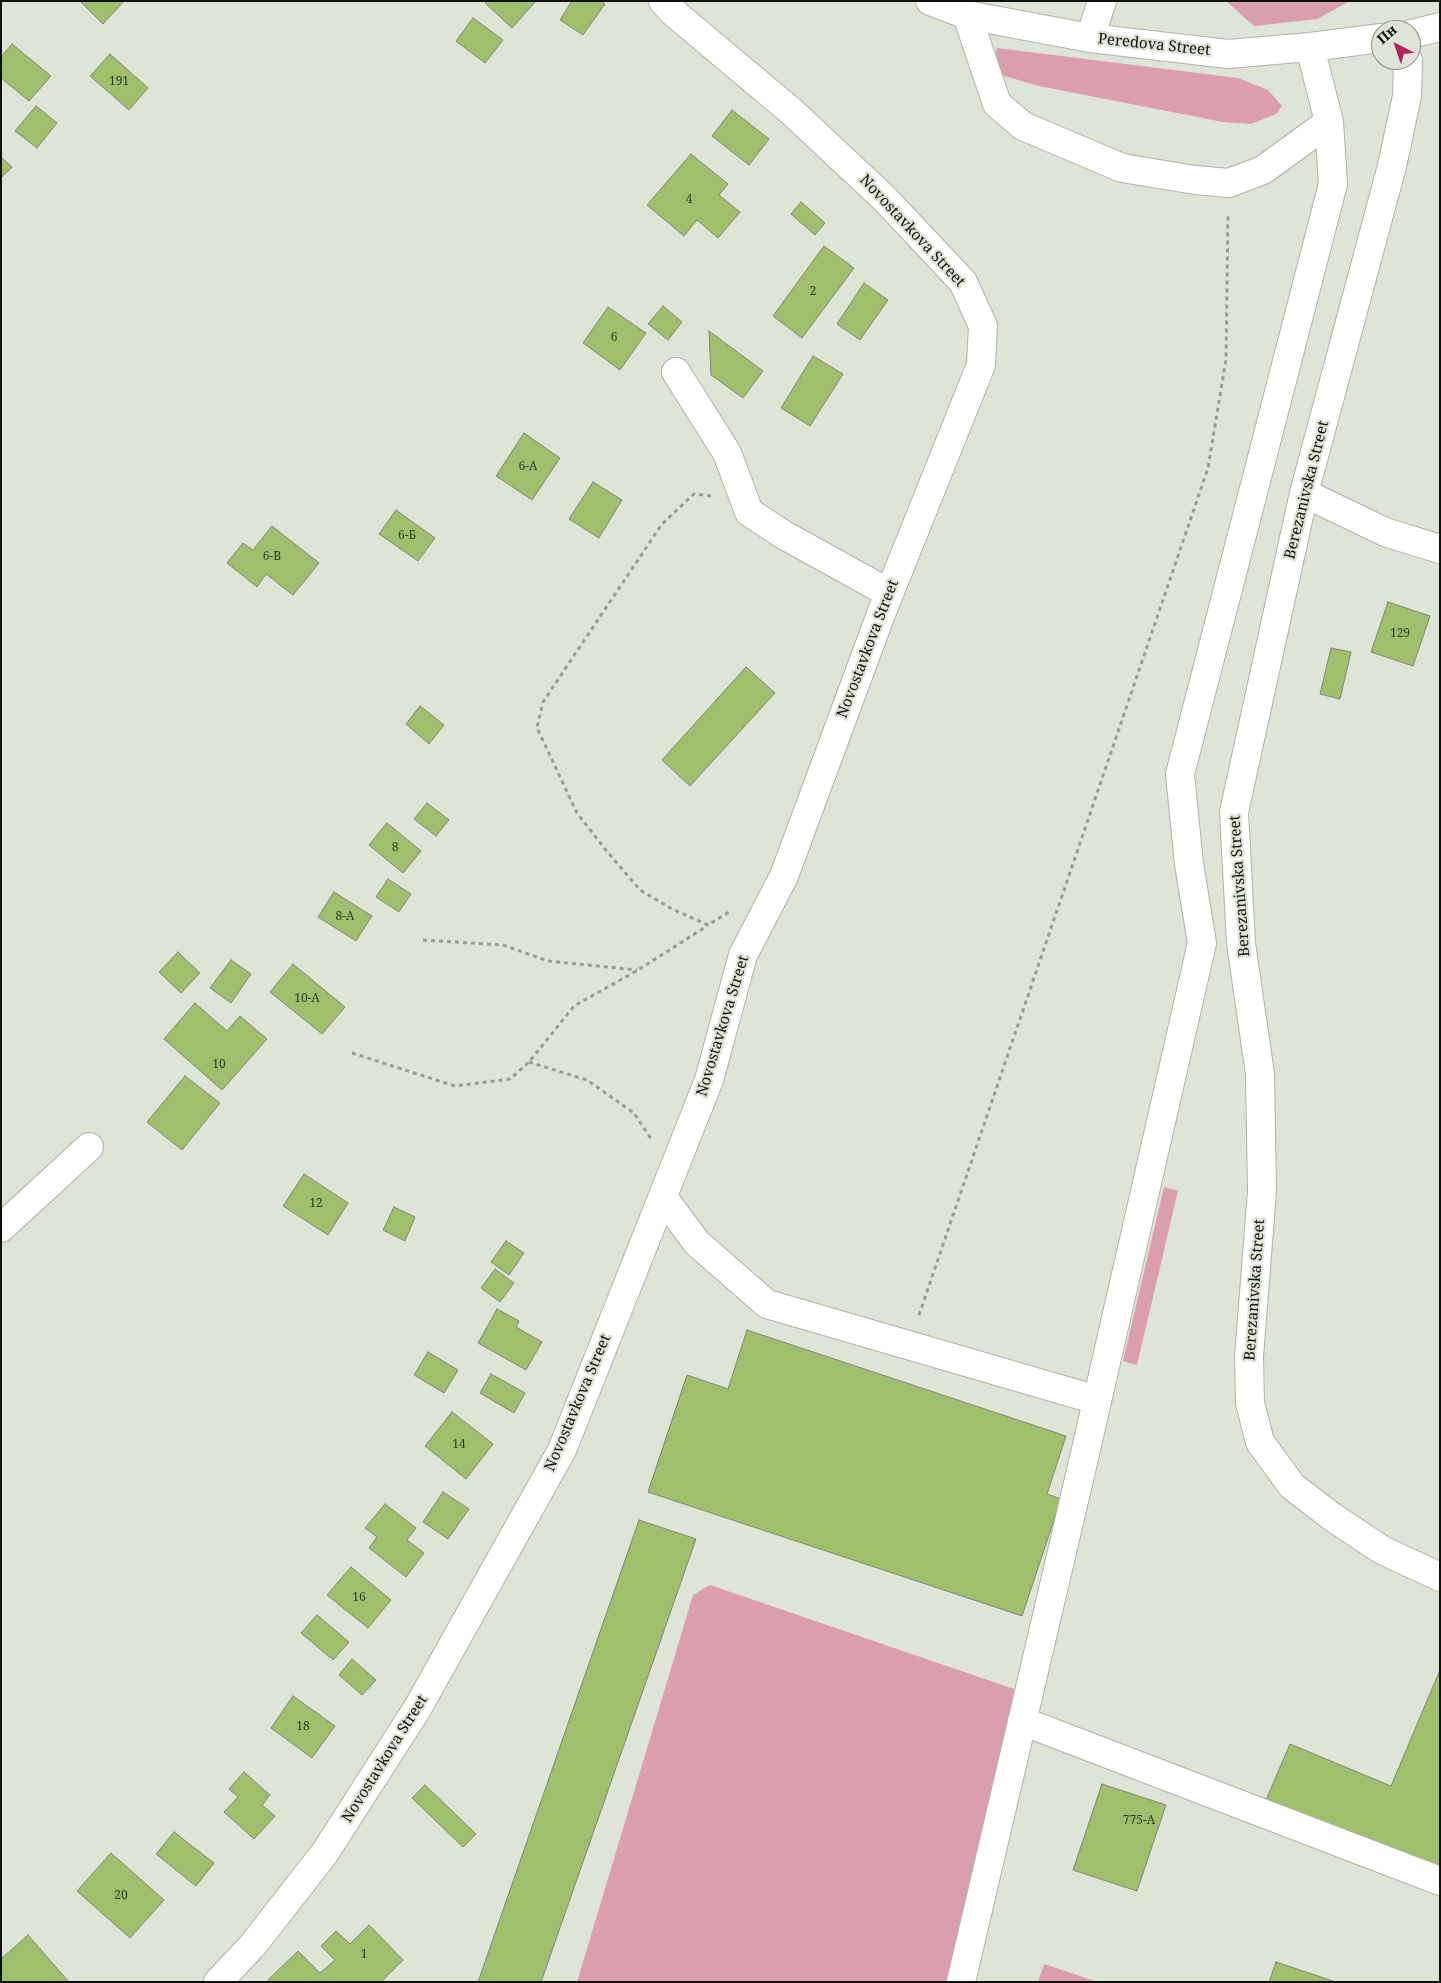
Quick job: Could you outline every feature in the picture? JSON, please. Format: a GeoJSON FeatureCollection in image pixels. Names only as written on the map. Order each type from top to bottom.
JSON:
{"type":"FeatureCollection","features":[{"type":"Feature","properties":{"kind":"street","name":"Novostavkova Street"},"geometry":{"type":"LineString","coordinates":[[218,1982],[252,1946],[324,1854],[417,1709],[562,1450],[709,1080],[743,955],[784,876],[889,593],[982,364],[983,326],[963,282],[884,198],[792,112],[673,12],[663,1]]}},
{"type":"Feature","properties":{"kind":"street","name":"Peredova Street"},"geometry":{"type":"LineString","coordinates":[[930,1],[967,15],[1090,38],[1228,54],[1371,39]]}},
{"type":"Feature","properties":{"kind":"street"},"geometry":{"type":"LineString","coordinates":[[1090,38],[1102,1]]}},
{"type":"Feature","properties":{"kind":"street"},"geometry":{"type":"LineString","coordinates":[[967,15],[997,104],[1023,126],[1122,168],[1196,180],[1229,183],[1263,170],[1329,122]]}},
{"type":"Feature","properties":{"kind":"street"},"geometry":{"type":"LineString","coordinates":[[1421,32],[1440,27]]}},
{"type":"Feature","properties":{"kind":"street"},"geometry":{"type":"LineString","coordinates":[[961,1982],[1202,943],[1189,864],[1180,774],[1333,184],[1329,122],[1310,47]]}},
{"type":"Feature","properties":{"kind":"street","name":"Berezanivska Street"},"geometry":{"type":"LineString","coordinates":[[1408,70],[1407,96],[1392,166],[1304,493],[1234,812],[1242,944],[1260,1074],[1262,1191],[1249,1357],[1250,1404],[1260,1442],[1292,1486],[1331,1516],[1382,1550],[1440,1576]]}},
{"type":"Feature","properties":{"kind":"street"},"geometry":{"type":"LineString","coordinates":[[676,372],[727,453],[749,512],[784,535],[889,593]]}},
{"type":"Feature","properties":{"kind":"street"},"geometry":{"type":"LineString","coordinates":[[1304,493],[1386,532],[1440,549]]}},
{"type":"Feature","properties":{"kind":"street"},"geometry":{"type":"LineString","coordinates":[[1,1228],[89,1147]]}},
{"type":"Feature","properties":{"kind":"street"},"geometry":{"type":"LineString","coordinates":[[667,1187],[698,1243],[767,1304],[1097,1400]]}},
{"type":"Feature","properties":{"kind":"street"},"geometry":{"type":"LineString","coordinates":[[1022,1721],[1440,1881]]}},
{"type":"Feature","properties":{"kind":"path"},"geometry":{"type":"LineString","coordinates":[[908,1345],[1208,468],[1226,360],[1229,183]]}},
{"type":"Feature","properties":{"kind":"path"},"geometry":{"type":"LineString","coordinates":[[708,925],[672,909],[640,890],[577,813],[537,728],[543,702],[662,524],[694,494],[723,498],[749,512]]}},
{"type":"Feature","properties":{"kind":"path"},"geometry":{"type":"LineString","coordinates":[[352,1053],[455,1086],[510,1078],[529,1062],[574,1006],[638,970],[731,910]]}},
{"type":"Feature","properties":{"kind":"path"},"geometry":{"type":"LineString","coordinates":[[423,940],[503,945],[548,961],[638,970]]}},
{"type":"Feature","properties":{"kind":"path"},"geometry":{"type":"LineString","coordinates":[[529,1062],[587,1080],[634,1113],[654,1143],[667,1187]]}},
{"type":"Feature","properties":{"kind":"shaded area"},"geometry":{"type":"Polygon","coordinates":[[[1226,1],[1350,1],[1317,19],[1254,26],[1226,1]]]}},
{"type":"Feature","properties":{"kind":"shaded area"},"geometry":{"type":"Polygon","coordinates":[[[997,48],[1238,78],[1268,90],[1282,106],[1276,114],[1251,124],[1223,122],[1039,86],[1001,75],[991,63],[997,48]]]}},
{"type":"Feature","properties":{"kind":"shaded area"},"geometry":{"type":"Polygon","coordinates":[[[1164,1187],[1178,1191],[1137,1365],[1123,1361],[1164,1187]]]}},
{"type":"Feature","properties":{"kind":"shaded area"},"geometry":{"type":"Polygon","coordinates":[[[710,1585],[1017,1690],[948,1982],[577,1982],[693,1595],[710,1585]]]}},
{"type":"Feature","properties":{"kind":"shaded area"},"geometry":{"type":"Polygon","coordinates":[[[1044,1964],[1098,1982],[1038,1982],[1044,1964]]]}},
{"type":"Feature","properties":{"kind":"building"},"geometry":{"type":"Polygon","coordinates":[[[80,1],[124,1],[103,24],[80,1]]]}},
{"type":"Feature","properties":{"kind":"building"},"geometry":{"type":"Polygon","coordinates":[[[487,1],[536,1],[512,28],[485,3],[487,1]]]}},
{"type":"Feature","properties":{"kind":"building"},"geometry":{"type":"Polygon","coordinates":[[[572,1],[601,1],[605,4],[583,35],[560,20],[572,1]]]}},
{"type":"Feature","properties":{"kind":"building"},"geometry":{"type":"Polygon","coordinates":[[[473,18],[503,40],[485,63],[456,41],[473,18]]]}},
{"type":"Feature","properties":{"kind":"building"},"geometry":{"type":"Polygon","coordinates":[[[12,44],[51,76],[29,101],[1,78],[1,57],[12,44]]]}},
{"type":"Feature","properties":{"kind":"building"},"geometry":{"type":"Polygon","coordinates":[[[110,54],[148,88],[129,110],[90,76],[110,54]]]}},
{"type":"Feature","properties":{"kind":"building"},"geometry":{"type":"Polygon","coordinates":[[[36,106],[57,123],[37,148],[15,131],[36,106]]]}},
{"type":"Feature","properties":{"kind":"building"},"geometry":{"type":"Polygon","coordinates":[[[732,110],[769,139],[749,165],[712,136],[732,110]]]}},
{"type":"Feature","properties":{"kind":"building"},"geometry":{"type":"Polygon","coordinates":[[[691,154],[728,184],[719,195],[740,212],[718,238],[697,220],[684,236],[647,205],[691,154]]]}},
{"type":"Feature","properties":{"kind":"building"},"geometry":{"type":"Polygon","coordinates":[[[1,157],[12,167],[1,178],[1,157]]]}},
{"type":"Feature","properties":{"kind":"building"},"geometry":{"type":"Polygon","coordinates":[[[801,202],[825,223],[815,235],[791,214],[801,202]]]}},
{"type":"Feature","properties":{"kind":"building"},"geometry":{"type":"Polygon","coordinates":[[[824,246],[854,268],[802,338],[773,316],[824,246]]]}},
{"type":"Feature","properties":{"kind":"building"},"geometry":{"type":"Polygon","coordinates":[[[864,283],[888,300],[860,340],[837,324],[864,283]]]}},
{"type":"Feature","properties":{"kind":"building"},"geometry":{"type":"Polygon","coordinates":[[[663,306],[682,322],[668,340],[648,324],[663,306]]]}},
{"type":"Feature","properties":{"kind":"building"},"geometry":{"type":"Polygon","coordinates":[[[608,307],[646,333],[620,370],[583,343],[608,307]]]}},
{"type":"Feature","properties":{"kind":"building"},"geometry":{"type":"Polygon","coordinates":[[[709,331],[763,371],[743,398],[711,375],[709,331]]]}},
{"type":"Feature","properties":{"kind":"building"},"geometry":{"type":"Polygon","coordinates":[[[813,356],[843,374],[810,426],[781,408],[813,356]]]}},
{"type":"Feature","properties":{"kind":"building"},"geometry":{"type":"Polygon","coordinates":[[[524,433],[560,458],[532,500],[496,476],[524,433]]]}},
{"type":"Feature","properties":{"kind":"building"},"geometry":{"type":"Polygon","coordinates":[[[593,482],[622,500],[599,538],[569,519],[593,482]]]}},
{"type":"Feature","properties":{"kind":"building"},"geometry":{"type":"Polygon","coordinates":[[[396,510],[435,538],[418,561],[379,534],[396,510]]]}},
{"type":"Feature","properties":{"kind":"building"},"geometry":{"type":"Polygon","coordinates":[[[272,526],[319,563],[293,595],[266,574],[257,587],[227,563],[243,543],[253,550],[272,526]]]}},
{"type":"Feature","properties":{"kind":"building"},"geometry":{"type":"Polygon","coordinates":[[[1388,602],[1430,616],[1413,666],[1371,652],[1388,602]]]}},
{"type":"Feature","properties":{"kind":"building"},"geometry":{"type":"Polygon","coordinates":[[[1331,648],[1351,652],[1340,699],[1320,694],[1331,648]]]}},
{"type":"Feature","properties":{"kind":"building"},"geometry":{"type":"Polygon","coordinates":[[[746,667],[775,693],[690,786],[662,760],[746,667]]]}},
{"type":"Feature","properties":{"kind":"building"},"geometry":{"type":"Polygon","coordinates":[[[420,706],[444,725],[429,744],[406,724],[420,706]]]}},
{"type":"Feature","properties":{"kind":"building"},"geometry":{"type":"Polygon","coordinates":[[[427,803],[449,820],[436,836],[414,819],[427,803]]]}},
{"type":"Feature","properties":{"kind":"building"},"geometry":{"type":"Polygon","coordinates":[[[387,823],[421,851],[403,873],[369,845],[387,823]]]}},
{"type":"Feature","properties":{"kind":"building"},"geometry":{"type":"Polygon","coordinates":[[[388,879],[411,894],[399,912],[376,897],[388,879]]]}},
{"type":"Feature","properties":{"kind":"building"},"geometry":{"type":"Polygon","coordinates":[[[334,892],[372,916],[356,941],[318,917],[334,892]]]}},
{"type":"Feature","properties":{"kind":"building"},"geometry":{"type":"Polygon","coordinates":[[[178,952],[200,973],[181,993],[159,972],[178,952]]]}},
{"type":"Feature","properties":{"kind":"building"},"geometry":{"type":"Polygon","coordinates":[[[231,960],[251,974],[231,1003],[210,988],[231,960]]]}},
{"type":"Feature","properties":{"kind":"building"},"geometry":{"type":"Polygon","coordinates":[[[293,964],[345,1007],[322,1034],[270,992],[293,964]]]}},
{"type":"Feature","properties":{"kind":"building"},"geometry":{"type":"Polygon","coordinates":[[[195,1003],[227,1031],[240,1016],[267,1039],[222,1090],[164,1039],[195,1003]]]}},
{"type":"Feature","properties":{"kind":"building"},"geometry":{"type":"Polygon","coordinates":[[[185,1076],[220,1103],[182,1150],[147,1122],[185,1076]]]}},
{"type":"Feature","properties":{"kind":"building"},"geometry":{"type":"Polygon","coordinates":[[[304,1174],[348,1203],[328,1235],[283,1206],[304,1174]]]}},
{"type":"Feature","properties":{"kind":"building"},"geometry":{"type":"Polygon","coordinates":[[[394,1207],[415,1217],[405,1241],[383,1230],[394,1207]]]}},
{"type":"Feature","properties":{"kind":"building"},"geometry":{"type":"Polygon","coordinates":[[[506,1241],[524,1253],[509,1275],[491,1262],[506,1241]]]}},
{"type":"Feature","properties":{"kind":"building"},"geometry":{"type":"Polygon","coordinates":[[[495,1269],[514,1283],[500,1302],[481,1288],[495,1269]]]}},
{"type":"Feature","properties":{"kind":"building"},"geometry":{"type":"Polygon","coordinates":[[[497,1309],[519,1321],[516,1327],[542,1342],[526,1370],[478,1343],[497,1309]]]}},
{"type":"Feature","properties":{"kind":"building"},"geometry":{"type":"Polygon","coordinates":[[[747,1330],[1066,1436],[1047,1494],[1061,1499],[1022,1616],[648,1492],[687,1375],[728,1389],[747,1330]]]}},
{"type":"Feature","properties":{"kind":"building"},"geometry":{"type":"Polygon","coordinates":[[[428,1352],[458,1370],[444,1393],[414,1375],[428,1352]]]}},
{"type":"Feature","properties":{"kind":"building"},"geometry":{"type":"Polygon","coordinates":[[[491,1374],[525,1393],[514,1413],[480,1393],[491,1374]]]}},
{"type":"Feature","properties":{"kind":"building"},"geometry":{"type":"Polygon","coordinates":[[[452,1412],[493,1444],[466,1479],[425,1446],[452,1412]]]}},
{"type":"Feature","properties":{"kind":"building"},"geometry":{"type":"Polygon","coordinates":[[[443,1492],[469,1509],[448,1539],[423,1522],[443,1492]]]}},
{"type":"Feature","properties":{"kind":"building"},"geometry":{"type":"Polygon","coordinates":[[[385,1504],[416,1528],[407,1540],[424,1553],[406,1577],[369,1548],[377,1537],[365,1528],[385,1504]]]}},
{"type":"Feature","properties":{"kind":"building"},"geometry":{"type":"Polygon","coordinates":[[[639,1520],[696,1539],[541,1982],[478,1982],[639,1520]]]}},
{"type":"Feature","properties":{"kind":"building"},"geometry":{"type":"Polygon","coordinates":[[[351,1567],[391,1600],[368,1628],[327,1595],[351,1567]]]}},
{"type":"Feature","properties":{"kind":"building"},"geometry":{"type":"Polygon","coordinates":[[[317,1615],[349,1642],[333,1660],[301,1633],[317,1615]]]}},
{"type":"Feature","properties":{"kind":"building"},"geometry":{"type":"Polygon","coordinates":[[[352,1659],[376,1680],[362,1695],[339,1675],[352,1659]]]}},
{"type":"Feature","properties":{"kind":"building"},"geometry":{"type":"Polygon","coordinates":[[[1440,1670],[1440,1876],[1265,1802],[1290,1744],[1391,1786],[1440,1670]]]}},
{"type":"Feature","properties":{"kind":"building"},"geometry":{"type":"Polygon","coordinates":[[[293,1696],[335,1726],[312,1758],[271,1728],[293,1696]]]}},
{"type":"Feature","properties":{"kind":"building"},"geometry":{"type":"Polygon","coordinates":[[[244,1772],[270,1795],[262,1805],[275,1816],[254,1839],[224,1812],[238,1797],[229,1789],[244,1772]]]}},
{"type":"Feature","properties":{"kind":"building"},"geometry":{"type":"Polygon","coordinates":[[[1102,1784],[1166,1805],[1137,1891],[1073,1870],[1102,1784]]]}},
{"type":"Feature","properties":{"kind":"building"},"geometry":{"type":"Polygon","coordinates":[[[425,1785],[476,1834],[463,1847],[412,1798],[425,1785]]]}},
{"type":"Feature","properties":{"kind":"building"},"geometry":{"type":"Polygon","coordinates":[[[174,1832],[214,1863],[196,1886],[156,1854],[174,1832]]]}},
{"type":"Feature","properties":{"kind":"building"},"geometry":{"type":"Polygon","coordinates":[[[111,1853],[164,1900],[130,1938],[77,1891],[111,1853]]]}},
{"type":"Feature","properties":{"kind":"building"},"geometry":{"type":"Polygon","coordinates":[[[369,1925],[403,1960],[381,1982],[270,1982],[268,1980],[298,1951],[320,1973],[335,1960],[321,1946],[336,1931],[350,1944],[369,1925]]]}},
{"type":"Feature","properties":{"kind":"building"},"geometry":{"type":"Polygon","coordinates":[[[28,1935],[69,1982],[1,1982],[1,1959],[28,1935]]]}},
{"type":"Feature","properties":{"kind":"building"},"geometry":{"type":"Polygon","coordinates":[[[1276,1962],[1336,1982],[1269,1982],[1276,1962]]]}}]}
